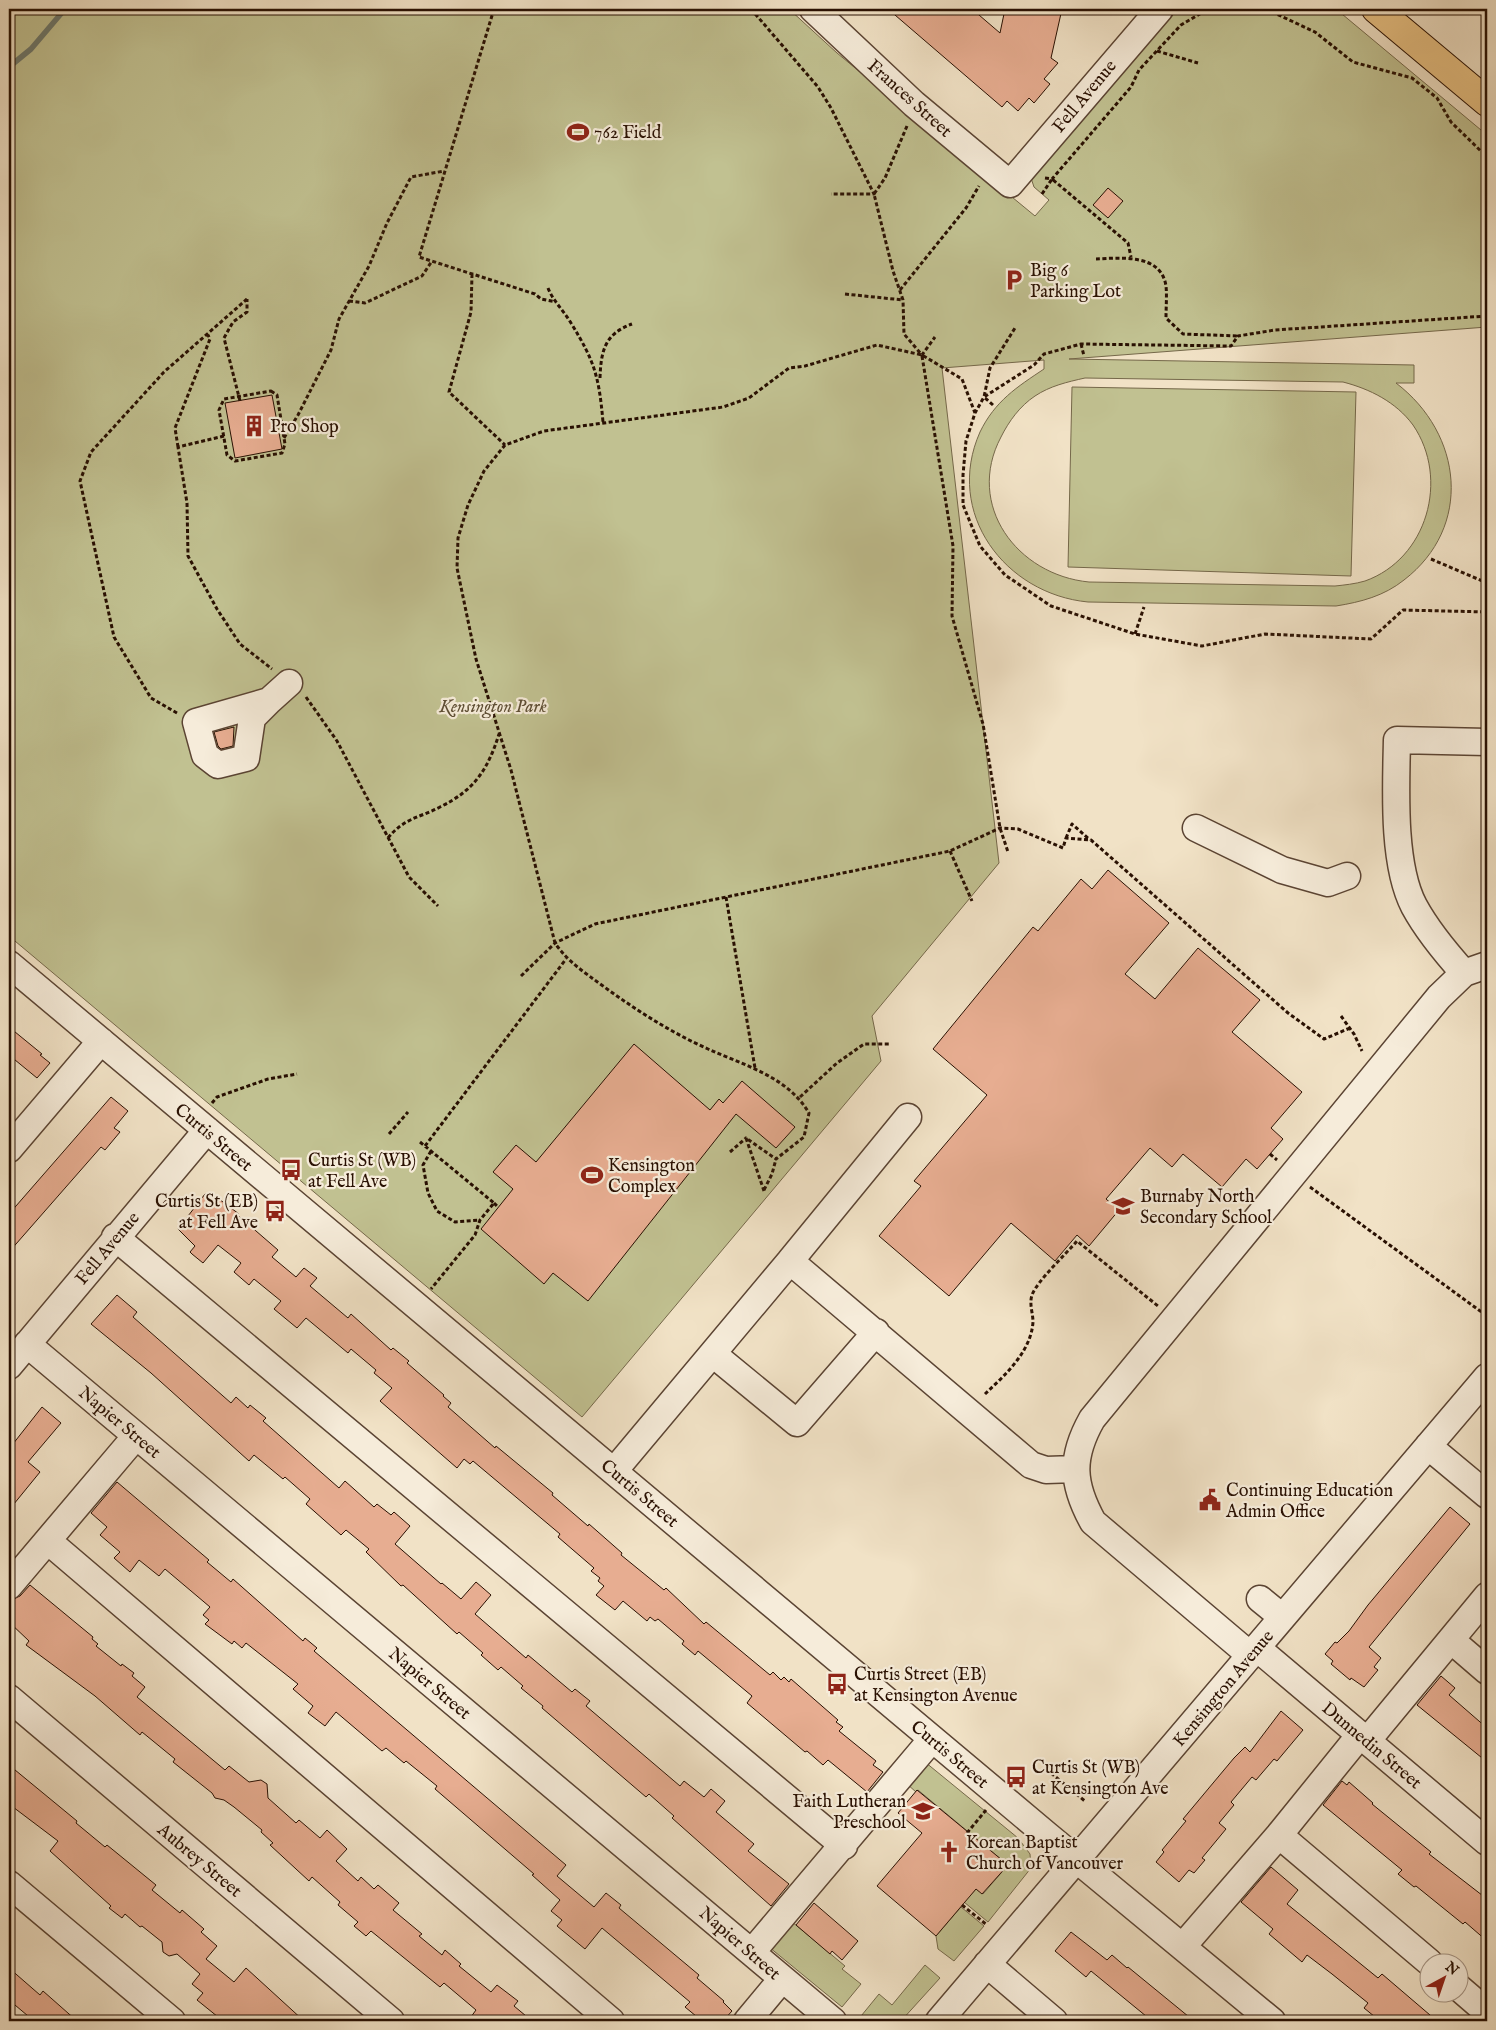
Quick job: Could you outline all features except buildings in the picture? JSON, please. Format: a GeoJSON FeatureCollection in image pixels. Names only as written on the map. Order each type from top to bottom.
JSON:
{"type":"FeatureCollection","features":[{"type":"Feature","properties":{"kind":"main road"},"geometry":{"type":"LineString","coordinates":[[1376,9],[1487,102]]}},
{"type":"Feature","properties":{"kind":"street","name":"Frances Street"},"geometry":{"type":"LineString","coordinates":[[813,9],[914,104],[1010,184]]}},
{"type":"Feature","properties":{"kind":"street","name":"Fell Avenue"},"geometry":{"type":"LineString","coordinates":[[1010,184],[1160,9]]}},
{"type":"Feature","properties":{"kind":"street"},"geometry":{"type":"LineString","coordinates":[[269,700],[289,683]]}},
{"type":"Feature","properties":{"kind":"street"},"geometry":{"type":"LineString","coordinates":[[1476,969],[1448,954],[1414,906],[1406,880],[1398,839],[1396,809],[1397,740],[1487,742]]}},
{"type":"Feature","properties":{"kind":"street"},"geometry":{"type":"LineString","coordinates":[[1196,828],[1282,870],[1328,883],[1347,876]]}},
{"type":"Feature","properties":{"kind":"street","name":"Curtis Street"},"geometry":{"type":"LineString","coordinates":[[9,964],[614,1470],[932,1739],[1272,2021]]}},
{"type":"Feature","properties":{"kind":"street","name":"Dunnedin Street"},"geometry":{"type":"LineString","coordinates":[[1476,969],[1439,997],[1092,1419],[1079,1442],[1076,1469],[1081,1500],[1093,1522],[1253,1652],[1364,1738],[1487,1842]]}},
{"type":"Feature","properties":{"kind":"street"},"geometry":{"type":"LineString","coordinates":[[9,1149],[101,1041]]}},
{"type":"Feature","properties":{"kind":"street"},"geometry":{"type":"LineString","coordinates":[[614,1470],[713,1354],[908,1117]]}},
{"type":"Feature","properties":{"kind":"street","name":"Fell Avenue"},"geometry":{"type":"LineString","coordinates":[[9,1366],[206,1130]]}},
{"type":"Feature","properties":{"kind":"street"},"geometry":{"type":"LineString","coordinates":[[115,1238],[844,1846]]}},
{"type":"Feature","properties":{"kind":"street"},"geometry":{"type":"LineString","coordinates":[[790,1261],[1031,1465],[1046,1470],[1076,1469]]}},
{"type":"Feature","properties":{"kind":"street"},"geometry":{"type":"LineString","coordinates":[[713,1354],[797,1423],[876,1332]]}},
{"type":"Feature","properties":{"kind":"street","name":"Napier Street"},"geometry":{"type":"LineString","coordinates":[[27,1344],[833,2021]]}},
{"type":"Feature","properties":{"kind":"street","name":"Kensington Avenue"},"geometry":{"type":"LineString","coordinates":[[939,2021],[1487,1377]]}},
{"type":"Feature","properties":{"kind":"street"},"geometry":{"type":"LineString","coordinates":[[9,1586],[136,1436]]}},
{"type":"Feature","properties":{"kind":"street"},"geometry":{"type":"LineString","coordinates":[[1428,1446],[1487,1495]]}},
{"type":"Feature","properties":{"kind":"street"},"geometry":{"type":"LineString","coordinates":[[48,1541],[611,2021]]}},
{"type":"Feature","properties":{"kind":"street"},"geometry":{"type":"LineString","coordinates":[[1183,1946],[1278,1835],[1451,1640],[1487,1596]]}},
{"type":"Feature","properties":{"kind":"street"},"geometry":{"type":"LineString","coordinates":[[1260,1599],[1282,1617]]}},
{"type":"Feature","properties":{"kind":"street"},"geometry":{"type":"LineString","coordinates":[[1451,1640],[1487,1671]]}},
{"type":"Feature","properties":{"kind":"street","name":"Aubrey Street"},"geometry":{"type":"LineString","coordinates":[[9,1698],[391,2021]]}},
{"type":"Feature","properties":{"kind":"street"},"geometry":{"type":"LineString","coordinates":[[752,1952],[844,1846],[932,1739]]}},
{"type":"Feature","properties":{"kind":"street"},"geometry":{"type":"LineString","coordinates":[[1278,1835],[1418,1953]]}},
{"type":"Feature","properties":{"kind":"street"},"geometry":{"type":"LineString","coordinates":[[9,1884],[172,2021]]}},
{"type":"Feature","properties":{"kind":"street"},"geometry":{"type":"LineString","coordinates":[[987,1964],[1054,2021]]}},
{"type":"Feature","properties":{"kind":"street"},"geometry":{"type":"LineString","coordinates":[[747,2021],[782,1979]]}},
{"type":"Feature","properties":{"kind":"street"},"geometry":{"type":"LineString","coordinates":[[1468,1996],[1487,2012]]}},
{"type":"Feature","properties":{"kind":"path"},"geometry":{"type":"LineString","coordinates":[[494,9],[419,257],[556,302]]}},
{"type":"Feature","properties":{"kind":"path"},"geometry":{"type":"LineString","coordinates":[[751,9],[818,87],[831,108],[874,194],[903,300],[904,334],[922,355],[953,546],[952,616],[983,724],[1000,828],[1008,852]]}},
{"type":"Feature","properties":{"kind":"path"},"geometry":{"type":"LineString","coordinates":[[1042,194],[1052,179],[1131,87],[1139,70],[1181,25],[1208,9]]}},
{"type":"Feature","properties":{"kind":"path"},"geometry":{"type":"LineString","coordinates":[[1266,9],[1315,32],[1353,62],[1412,78],[1437,98],[1451,122],[1487,157]]}},
{"type":"Feature","properties":{"kind":"path"},"geometry":{"type":"LineString","coordinates":[[1277,9],[1282,15]]}},
{"type":"Feature","properties":{"kind":"path"},"geometry":{"type":"LineString","coordinates":[[1157,51],[1198,63]]}},
{"type":"Feature","properties":{"kind":"path"},"geometry":{"type":"LineString","coordinates":[[874,194],[885,178],[899,149],[914,104]]}},
{"type":"Feature","properties":{"kind":"path"},"geometry":{"type":"LineString","coordinates":[[284,438],[298,415],[331,350],[339,319],[369,266],[387,223],[412,177],[444,171]]}},
{"type":"Feature","properties":{"kind":"path"},"geometry":{"type":"LineString","coordinates":[[1010,184],[1044,178],[1052,179],[1128,243],[1131,257]]}},
{"type":"Feature","properties":{"kind":"path"},"geometry":{"type":"LineString","coordinates":[[900,290],[966,208],[984,180]]}},
{"type":"Feature","properties":{"kind":"path"},"geometry":{"type":"LineString","coordinates":[[831,194],[874,194]]}},
{"type":"Feature","properties":{"kind":"path"},"geometry":{"type":"LineString","coordinates":[[1096,259],[1131,257],[1151,264],[1160,273],[1166,284],[1166,318],[1183,334],[1238,336],[1304,328],[1487,316]]}},
{"type":"Feature","properties":{"kind":"path"},"geometry":{"type":"LineString","coordinates":[[349,301],[365,304],[422,276],[432,261]]}},
{"type":"Feature","properties":{"kind":"path"},"geometry":{"type":"LineString","coordinates":[[472,274],[471,312],[448,392],[505,445]]}},
{"type":"Feature","properties":{"kind":"path"},"geometry":{"type":"LineString","coordinates":[[548,288],[588,350],[600,381]]}},
{"type":"Feature","properties":{"kind":"path"},"geometry":{"type":"LineString","coordinates":[[845,294],[903,300]]}},
{"type":"Feature","properties":{"kind":"path"},"geometry":{"type":"LineString","coordinates":[[176,712],[150,698],[114,638],[80,481],[91,452],[164,372],[247,299],[247,312],[232,322],[224,338],[240,401]]}},
{"type":"Feature","properties":{"kind":"path"},"geometry":{"type":"LineString","coordinates":[[603,422],[600,360],[605,343],[618,329],[632,324]]}},
{"type":"Feature","properties":{"kind":"path"},"geometry":{"type":"LineString","coordinates":[[1015,328],[990,368],[984,397],[975,413],[966,441],[963,505],[980,546],[1005,575],[1051,606],[1135,634],[1202,646],[1265,634],[1371,639],[1403,610],[1487,612]]}},
{"type":"Feature","properties":{"kind":"path"},"geometry":{"type":"LineString","coordinates":[[178,448],[174,428],[210,339],[208,335]]}},
{"type":"Feature","properties":{"kind":"path"},"geometry":{"type":"LineString","coordinates":[[984,397],[1034,365],[1044,354],[1081,344],[1231,346],[1238,336]]}},
{"type":"Feature","properties":{"kind":"path"},"geometry":{"type":"LineString","coordinates":[[922,355],[935,337]]}},
{"type":"Feature","properties":{"kind":"path"},"geometry":{"type":"LineString","coordinates":[[1081,344],[1084,356]]}},
{"type":"Feature","properties":{"kind":"path"},"geometry":{"type":"LineString","coordinates":[[746,1138],[764,1191],[772,1174],[776,1159],[804,1137],[809,1113],[800,1097],[755,1068],[672,1031],[636,1010],[566,959],[555,943],[513,779],[476,659],[457,568],[458,538],[468,505],[484,471],[505,445],[544,431],[723,407],[749,398],[789,368],[805,366],[877,345],[922,355],[962,379],[975,413]]}},
{"type":"Feature","properties":{"kind":"path"},"geometry":{"type":"LineString","coordinates":[[271,391],[277,396],[284,438],[282,453],[235,461],[227,455],[219,410],[224,399],[239,396],[271,391]]}},
{"type":"Feature","properties":{"kind":"path"},"geometry":{"type":"LineString","coordinates":[[984,397],[992,405]]}},
{"type":"Feature","properties":{"kind":"path"},"geometry":{"type":"LineString","coordinates":[[1430,558],[1487,583]]}},
{"type":"Feature","properties":{"kind":"path"},"geometry":{"type":"LineString","coordinates":[[1135,634],[1144,607]]}},
{"type":"Feature","properties":{"kind":"path"},"geometry":{"type":"LineString","coordinates":[[388,838],[398,825],[442,807],[468,788],[483,773],[490,762],[499,733]]}},
{"type":"Feature","properties":{"kind":"path"},"geometry":{"type":"LineString","coordinates":[[521,976],[555,943],[595,924],[950,851],[1000,828],[1018,829],[1063,848],[1072,824],[1288,1013],[1324,1039],[1350,1028]]}},
{"type":"Feature","properties":{"kind":"path"},"geometry":{"type":"LineString","coordinates":[[1066,838],[1091,840]]}},
{"type":"Feature","properties":{"kind":"path"},"geometry":{"type":"LineString","coordinates":[[950,851],[972,901]]}},
{"type":"Feature","properties":{"kind":"path"},"geometry":{"type":"LineString","coordinates":[[726,897],[755,1068]]}},
{"type":"Feature","properties":{"kind":"path"},"geometry":{"type":"LineString","coordinates":[[425,1146],[566,959]]}},
{"type":"Feature","properties":{"kind":"path"},"geometry":{"type":"LineString","coordinates":[[1341,1016],[1350,1028],[1362,1051]]}},
{"type":"Feature","properties":{"kind":"path"},"geometry":{"type":"LineString","coordinates":[[800,1097],[837,1063],[864,1044],[889,1044]]}},
{"type":"Feature","properties":{"kind":"path"},"geometry":{"type":"LineString","coordinates":[[212,1103],[217,1097],[268,1079],[297,1074]]}},
{"type":"Feature","properties":{"kind":"path"},"geometry":{"type":"LineString","coordinates":[[389,1134],[408,1112]]}},
{"type":"Feature","properties":{"kind":"path"},"geometry":{"type":"LineString","coordinates":[[746,1138],[776,1159]]}},
{"type":"Feature","properties":{"kind":"path"},"geometry":{"type":"LineString","coordinates":[[730,1152],[746,1138]]}},
{"type":"Feature","properties":{"kind":"path"},"geometry":{"type":"LineString","coordinates":[[420,1142],[498,1207]]}},
{"type":"Feature","properties":{"kind":"path"},"geometry":{"type":"LineString","coordinates":[[431,1151],[423,1165],[428,1192],[437,1211],[455,1222],[480,1220]]}},
{"type":"Feature","properties":{"kind":"path"},"geometry":{"type":"LineString","coordinates":[[1301,1181],[1487,1316]]}},
{"type":"Feature","properties":{"kind":"path"},"geometry":{"type":"LineString","coordinates":[[432,1289],[475,1235],[480,1220],[494,1203]]}},
{"type":"Feature","properties":{"kind":"path"},"geometry":{"type":"LineString","coordinates":[[985,1394],[1018,1359],[1029,1340],[1033,1321],[1032,1294],[1040,1282],[1077,1241],[1160,1308]]}},
{"type":"Feature","properties":{"kind":"path"},"geometry":{"type":"LineString","coordinates":[[1046,1769],[1086,1802]]}},
{"type":"Feature","properties":{"kind":"path"},"geometry":{"type":"LineString","coordinates":[[967,1833],[986,1810]]}},
{"type":"Feature","properties":{"kind":"path"},"geometry":{"type":"LineString","coordinates":[[962,1905],[987,1925]]}},
{"type":"Feature","properties":{"kind":"green space","name":"Kensington Park"},"geometry":{"type":"Polygon","coordinates":[[[9,9],[789,9],[837,53],[1035,216],[1049,200],[1034,187],[1031,178],[1150,33],[1174,9],[1336,9],[1487,135],[1487,327],[1069,359],[1414,365],[1414,383],[1396,383],[1418,404],[1435,428],[1446,454],[1451,481],[1449,508],[1441,534],[1426,558],[1404,580],[1380,594],[1336,606],[1088,602],[1058,596],[1031,583],[1008,566],[989,544],[976,519],[970,492],[971,462],[980,432],[986,421],[1000,403],[1044,369],[1044,360],[942,368],[999,863],[872,1016],[881,1061],[582,1417],[9,936],[9,9]],[[1085,378],[1053,387],[1024,404],[1011,420],[1001,437],[991,462],[989,487],[994,511],[1004,532],[1020,551],[1040,566],[1063,577],[1089,582],[1335,586],[1365,581],[1386,570],[1404,555],[1417,536],[1426,515],[1430,492],[1430,469],[1424,446],[1413,425],[1399,410],[1363,388],[1343,382],[1085,378]]]}},
{"type":"Feature","properties":{"kind":"green space"},"geometry":{"type":"Polygon","coordinates":[[[1072,387],[1356,392],[1351,576],[1068,567],[1072,387]]]}},
{"type":"Feature","properties":{"kind":"green space"},"geometry":{"type":"Polygon","coordinates":[[[925,1762],[1018,1838],[1030,1854],[1031,1868],[988,1922],[964,1902],[976,1889],[983,1894],[1008,1865],[918,1790],[916,1792],[907,1784],[925,1762]]]}},
{"type":"Feature","properties":{"kind":"green space"},"geometry":{"type":"Polygon","coordinates":[[[961,1907],[984,1926],[954,1961],[938,1949],[936,1936],[961,1907]]]}},
{"type":"Feature","properties":{"kind":"green space"},"geometry":{"type":"Polygon","coordinates":[[[791,1921],[845,1966],[842,1969],[861,1984],[842,2007],[769,1947],[791,1921]]]}},
{"type":"Feature","properties":{"kind":"green space"},"geometry":{"type":"Polygon","coordinates":[[[925,1965],[940,1978],[901,2021],[857,2021],[879,1994],[892,2005],[925,1965]]]}},
{"type":"Feature","properties":{"kind":"waterway"},"geometry":{"type":"LineString","coordinates":[[9,67],[31,49],[65,9]]}},
{"type":"Feature","properties":{"kind":"place","name":"762 Field"},"geometry":{"type":"Point","coordinates":[578,132]}},
{"type":"Feature","properties":{"kind":"place","name":"Big 6 Parking Lot"},"geometry":{"type":"Point","coordinates":[1014,280]}},
{"type":"Feature","properties":{"kind":"place","name":"Pro Shop"},"geometry":{"type":"Point","coordinates":[254,426]}},
{"type":"Feature","properties":{"kind":"place","name":"Curtis St (WB) at Fell Ave"},"geometry":{"type":"Point","coordinates":[291,1170]}},
{"type":"Feature","properties":{"kind":"place","name":"Kensington Complex"},"geometry":{"type":"Point","coordinates":[592,1175]}},
{"type":"Feature","properties":{"kind":"place","name":"Burnaby North Secondary School"},"geometry":{"type":"Point","coordinates":[1123,1206]}},
{"type":"Feature","properties":{"kind":"place","name":"Curtis St (EB) at Fell Ave"},"geometry":{"type":"Point","coordinates":[275,1211]}},
{"type":"Feature","properties":{"kind":"place","name":"Continuing Education Admin Office"},"geometry":{"type":"Point","coordinates":[1210,1500]}},
{"type":"Feature","properties":{"kind":"place","name":"Curtis Street (EB) at Kensington Avenue"},"geometry":{"type":"Point","coordinates":[837,1684]}},
{"type":"Feature","properties":{"kind":"place","name":"Curtis St (WB) at Kensington Ave"},"geometry":{"type":"Point","coordinates":[1016,1777]}},
{"type":"Feature","properties":{"kind":"place","name":"Faith Lutheran Preschool"},"geometry":{"type":"Point","coordinates":[923,1811]}},
{"type":"Feature","properties":{"kind":"place","name":"Korean Baptist Church of Vancouver"},"geometry":{"type":"Point","coordinates":[949,1852]}}]}
